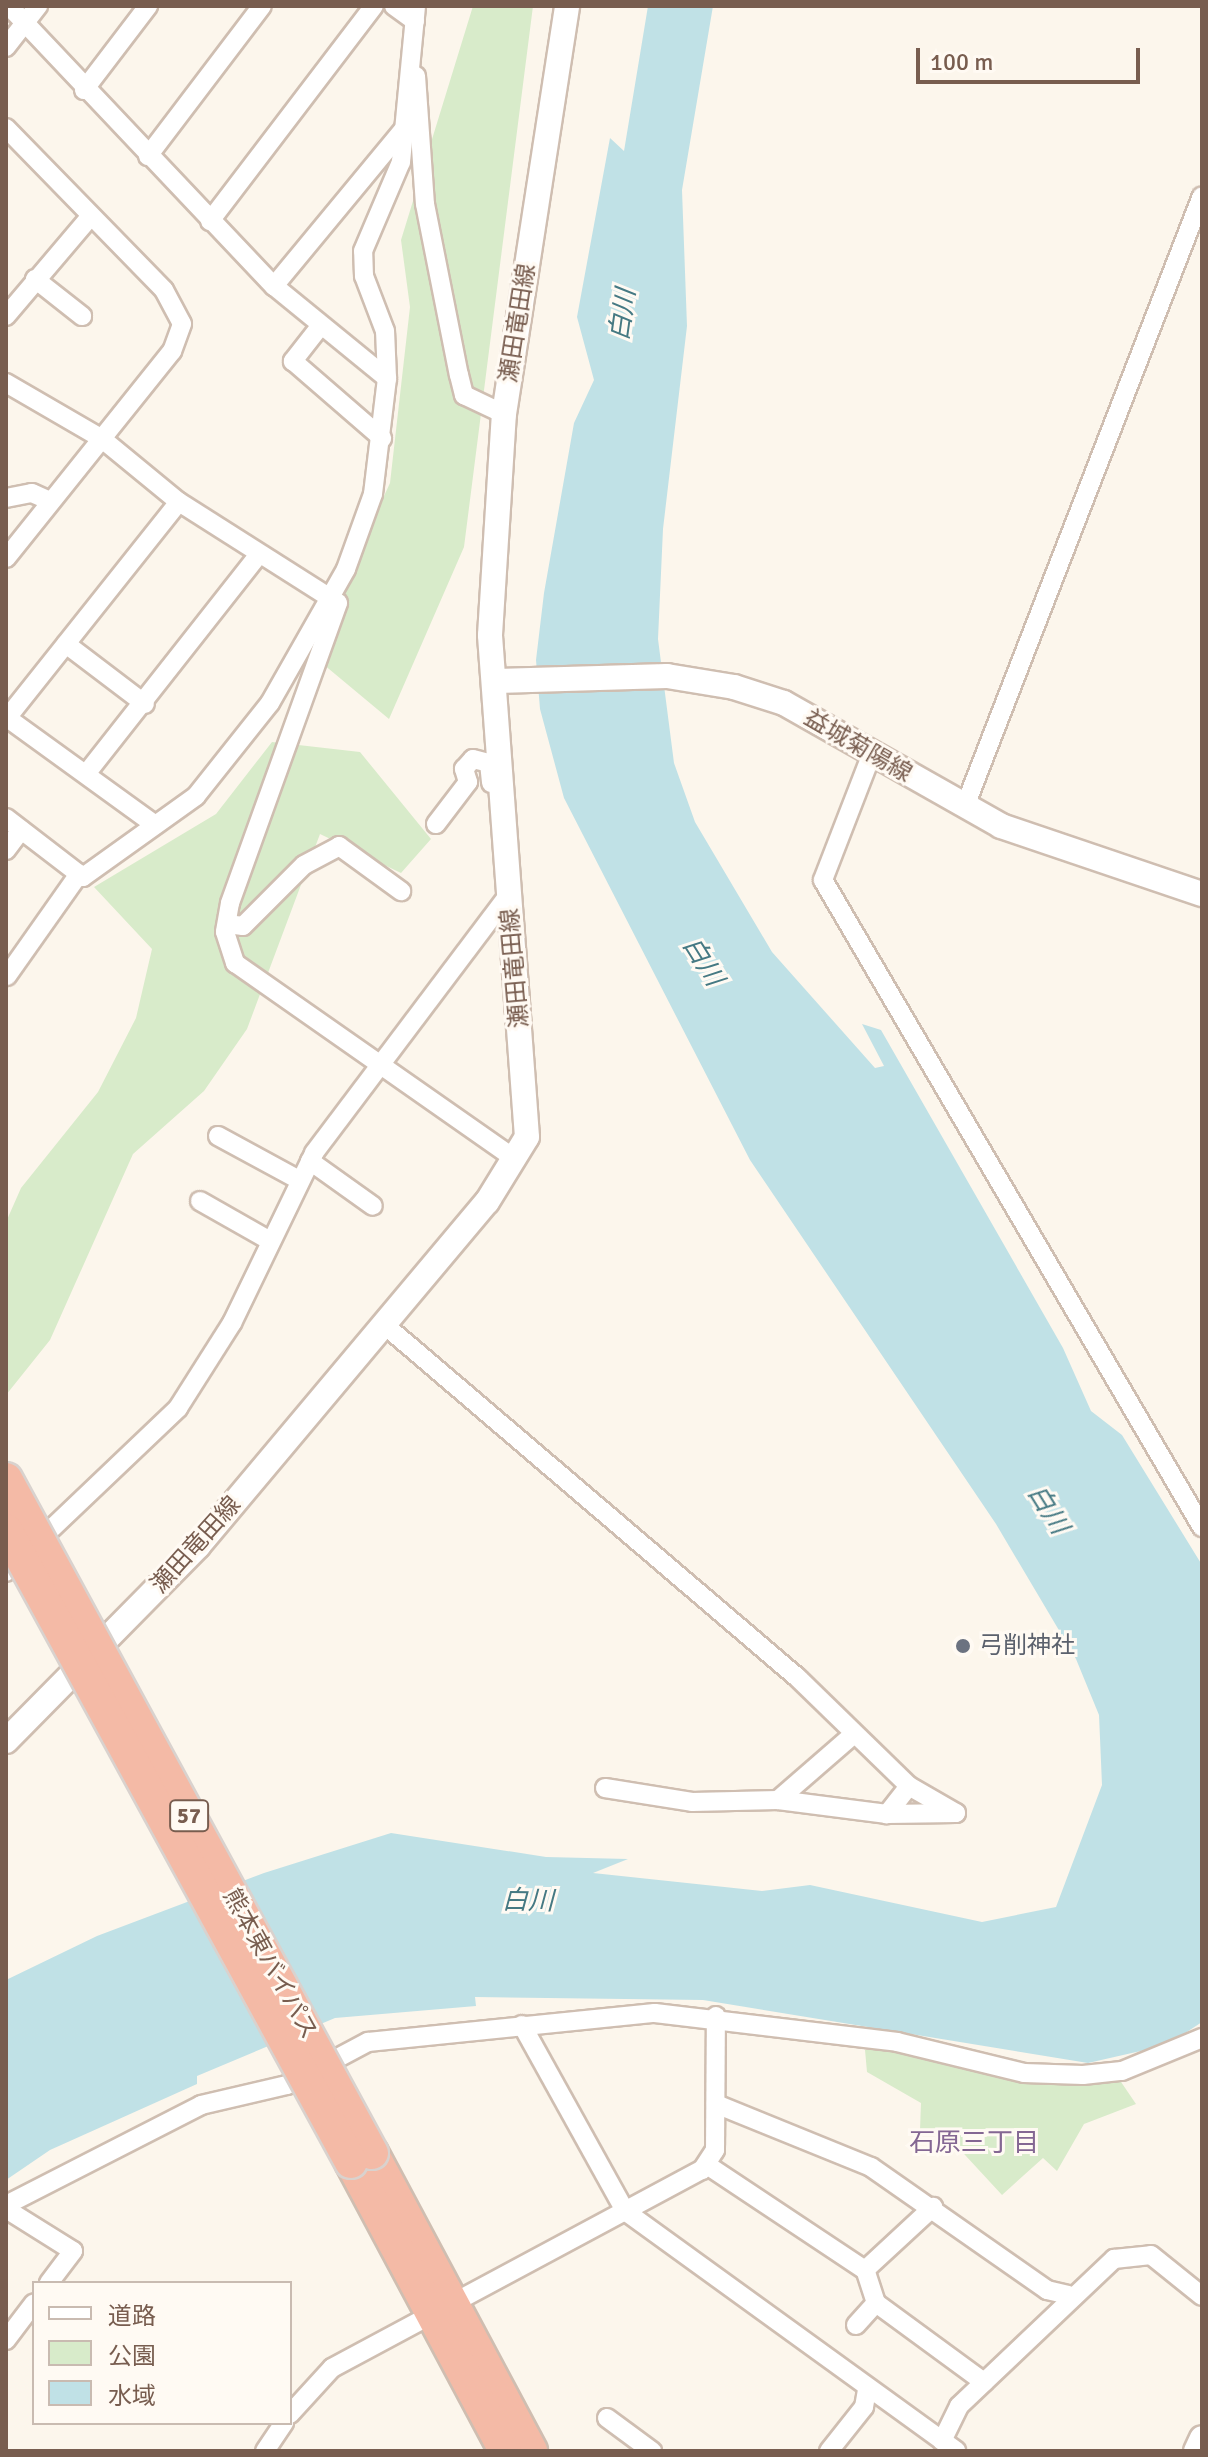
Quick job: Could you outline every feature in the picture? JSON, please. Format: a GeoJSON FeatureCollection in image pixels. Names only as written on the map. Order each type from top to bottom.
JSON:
{"type":"FeatureCollection","features":[{"type":"Feature","properties":{"kind":"highway","name":"熊本東バイパス"},"geometry":{"type":"LineString","coordinates":[[6,1479],[442,2306],[531,2451]]}},
{"type":"Feature","properties":{"kind":"highway","name":"熊本東バイパス"},"geometry":{"type":"LineString","coordinates":[[6,1530],[362,2157]]}},
{"type":"Feature","properties":{"kind":"highway","name":"熊本東バイパス"},"geometry":{"type":"LineString","coordinates":[[442,2306],[505,2451]]}},
{"type":"Feature","properties":{"kind":"main road","name":"瀬田竜田線"},"geometry":{"type":"LineString","coordinates":[[6,1741],[198,1546],[387,1327],[516,1160],[527,1137],[507,897],[497,681],[490,635],[504,414],[567,6]]}},
{"type":"Feature","properties":{"kind":"main road","name":"益城菊陽線"},"geometry":{"type":"LineString","coordinates":[[497,681],[667,676],[784,703],[871,756],[1001,826],[1202,894]]}},
{"type":"Feature","properties":{"kind":"main road"},"geometry":{"type":"LineString","coordinates":[[1196,2451],[1202,2438]]}},
{"type":"Feature","properties":{"kind":"street"},"geometry":{"type":"LineString","coordinates":[[9,6],[84,90],[274,286],[318,329],[387,378]]}},
{"type":"Feature","properties":{"kind":"street"},"geometry":{"type":"LineString","coordinates":[[6,47],[38,6]]}},
{"type":"Feature","properties":{"kind":"street"},"geometry":{"type":"LineString","coordinates":[[84,90],[148,6]]}},
{"type":"Feature","properties":{"kind":"street"},"geometry":{"type":"LineString","coordinates":[[148,156],[262,6]]}},
{"type":"Feature","properties":{"kind":"street"},"geometry":{"type":"LineString","coordinates":[[210,221],[374,6]]}},
{"type":"Feature","properties":{"kind":"street"},"geometry":{"type":"LineString","coordinates":[[7,976],[79,874],[155,825],[224,767],[298,659],[329,591],[346,569],[373,494],[382,438],[387,378],[385,331],[364,276],[363,251],[401,162],[415,14],[394,6]]}},
{"type":"Feature","properties":{"kind":"street"},"geometry":{"type":"LineString","coordinates":[[412,53],[429,233],[464,395],[504,414]]}},
{"type":"Feature","properties":{"kind":"street"},"geometry":{"type":"LineString","coordinates":[[6,128],[89,218],[164,290],[182,324],[172,351],[6,558]]}},
{"type":"Feature","properties":{"kind":"street"},"geometry":{"type":"LineString","coordinates":[[274,286],[404,129]]}},
{"type":"Feature","properties":{"kind":"street"},"geometry":{"type":"LineString","coordinates":[[965,806],[1202,196]]}},
{"type":"Feature","properties":{"kind":"street"},"geometry":{"type":"LineString","coordinates":[[6,316],[89,218]]}},
{"type":"Feature","properties":{"kind":"street"},"geometry":{"type":"LineString","coordinates":[[35,279],[82,316]]}},
{"type":"Feature","properties":{"kind":"street"},"geometry":{"type":"LineString","coordinates":[[318,329],[293,361],[382,438]]}},
{"type":"Feature","properties":{"kind":"street"},"geometry":{"type":"LineString","coordinates":[[6,383],[101,438],[179,502],[259,554],[329,591],[338,603],[227,924],[235,963],[379,1061],[516,1160]]}},
{"type":"Feature","properties":{"kind":"street"},"geometry":{"type":"LineString","coordinates":[[6,498],[32,493],[50,501]]}},
{"type":"Feature","properties":{"kind":"street"},"geometry":{"type":"LineString","coordinates":[[155,825],[6,718],[179,502]]}},
{"type":"Feature","properties":{"kind":"street"},"geometry":{"type":"LineString","coordinates":[[86,774],[145,704],[259,554]]}},
{"type":"Feature","properties":{"kind":"street"},"geometry":{"type":"LineString","coordinates":[[66,644],[145,704]]}},
{"type":"Feature","properties":{"kind":"street"},"geometry":{"type":"LineString","coordinates":[[871,756],[823,880],[1202,1527]]}},
{"type":"Feature","properties":{"kind":"street"},"geometry":{"type":"LineString","coordinates":[[436,824],[468,782],[464,769],[484,758],[507,897],[507,934]]}},
{"type":"Feature","properties":{"kind":"street"},"geometry":{"type":"LineString","coordinates":[[6,818],[79,874]]}},
{"type":"Feature","properties":{"kind":"street"},"geometry":{"type":"LineString","coordinates":[[6,850],[21,830]]}},
{"type":"Feature","properties":{"kind":"street"},"geometry":{"type":"LineString","coordinates":[[227,924],[243,926],[304,865],[339,846],[401,891]]}},
{"type":"Feature","properties":{"kind":"street"},"geometry":{"type":"LineString","coordinates":[[6,1572],[178,1408],[232,1323],[267,1239],[310,1161],[379,1061],[507,897]]}},
{"type":"Feature","properties":{"kind":"street"},"geometry":{"type":"LineString","coordinates":[[218,1136],[299,1180]]}},
{"type":"Feature","properties":{"kind":"street"},"geometry":{"type":"LineString","coordinates":[[310,1161],[373,1206]]}},
{"type":"Feature","properties":{"kind":"street"},"geometry":{"type":"LineString","coordinates":[[200,1201],[267,1239]]}},
{"type":"Feature","properties":{"kind":"street"},"geometry":{"type":"LineString","coordinates":[[387,1327],[854,1734],[909,1786],[956,1813],[887,1814],[778,1800],[692,1802],[605,1788]]}},
{"type":"Feature","properties":{"kind":"street"},"geometry":{"type":"LineString","coordinates":[[778,1800],[854,1734]]}},
{"type":"Feature","properties":{"kind":"street"},"geometry":{"type":"LineString","coordinates":[[887,1814],[909,1786]]}},
{"type":"Feature","properties":{"kind":"street"},"geometry":{"type":"LineString","coordinates":[[50,2281],[73,2251],[6,2207],[46,2178],[201,2105],[287,2085],[351,2047],[522,2025],[655,2013],[716,2016],[774,2032],[897,2042],[1024,2073],[1122,2071],[1202,2038]]}},
{"type":"Feature","properties":{"kind":"street"},"geometry":{"type":"LineString","coordinates":[[292,2412],[332,2368],[707,2165],[715,2150],[716,2016]]}},
{"type":"Feature","properties":{"kind":"street"},"geometry":{"type":"LineString","coordinates":[[522,2025],[625,2211],[867,2390],[949,2446],[959,2406],[1062,2316],[1068,2295],[1114,2259],[1138,2253],[1202,2296]]}},
{"type":"Feature","properties":{"kind":"street"},"geometry":{"type":"LineString","coordinates":[[716,2104],[871,2167],[933,2207],[1047,2290],[1068,2295]]}},
{"type":"Feature","properties":{"kind":"street"},"geometry":{"type":"LineString","coordinates":[[707,2165],[865,2270],[876,2303],[984,2382]]}},
{"type":"Feature","properties":{"kind":"street"},"geometry":{"type":"LineString","coordinates":[[865,2270],[933,2207]]}},
{"type":"Feature","properties":{"kind":"street"},"geometry":{"type":"LineString","coordinates":[[856,2325],[876,2303]]}},
{"type":"Feature","properties":{"kind":"street"},"geometry":{"type":"LineString","coordinates":[[6,2340],[32,2306]]}},
{"type":"Feature","properties":{"kind":"street"},"geometry":{"type":"LineString","coordinates":[[829,2451],[864,2407],[867,2390]]}},
{"type":"Feature","properties":{"kind":"street"},"geometry":{"type":"LineString","coordinates":[[607,2418],[652,2451]]}},
{"type":"Feature","properties":{"kind":"street"},"geometry":{"type":"LineString","coordinates":[[265,2451],[283,2425]]}},
{"type":"Feature","properties":{"kind":"green space"},"geometry":{"type":"Polygon","coordinates":[[[473,6],[533,6],[464,547],[389,719],[311,654],[390,483],[410,307],[401,240],[473,6]]]}},
{"type":"Feature","properties":{"kind":"green space"},"geometry":{"type":"Polygon","coordinates":[[[272,742],[360,752],[431,839],[401,873],[320,834],[247,1029],[204,1091],[133,1154],[50,1340],[6,1395],[6,1222],[21,1188],[98,1092],[136,1018],[152,949],[94,887],[216,814],[272,742]]]}},
{"type":"Feature","properties":{"kind":"green space"},"geometry":{"type":"Polygon","coordinates":[[[898,2048],[1117,2076],[1136,2104],[1084,2124],[1057,2171],[1043,2158],[1002,2195],[941,2129],[920,2130],[921,2103],[867,2072],[865,2050],[898,2048]]]}},
{"type":"Feature","properties":{"kind":"water","name":"白川"},"geometry":{"type":"Polygon","coordinates":[[[648,6],[713,6],[682,190],[687,326],[663,529],[658,639],[674,763],[695,822],[772,952],[875,1068],[884,1066],[862,1024],[881,1030],[1063,1348],[1091,1411],[1122,1435],[1202,1565],[1202,2022],[1167,2045],[1088,2063],[703,2000],[475,1997],[476,2006],[335,2018],[197,2076],[197,2084],[50,2150],[6,2180],[6,1980],[97,1936],[264,1873],[391,1833],[546,1857],[628,1859],[593,1873],[762,1891],[810,1885],[982,1922],[1056,1907],[1102,1785],[1099,1715],[1076,1659],[996,1524],[750,1160],[564,798],[540,709],[536,660],[544,593],[574,423],[594,380],[577,317],[610,138],[624,151],[648,6]]]}},
{"type":"Feature","properties":{"kind":"place","name":"弓削神社"},"geometry":{"type":"Point","coordinates":[963,1646]}},
{"type":"Feature","properties":{"kind":"district","name":"石原三丁目"},"geometry":{"type":"Point","coordinates":[974,2144]}}]}
